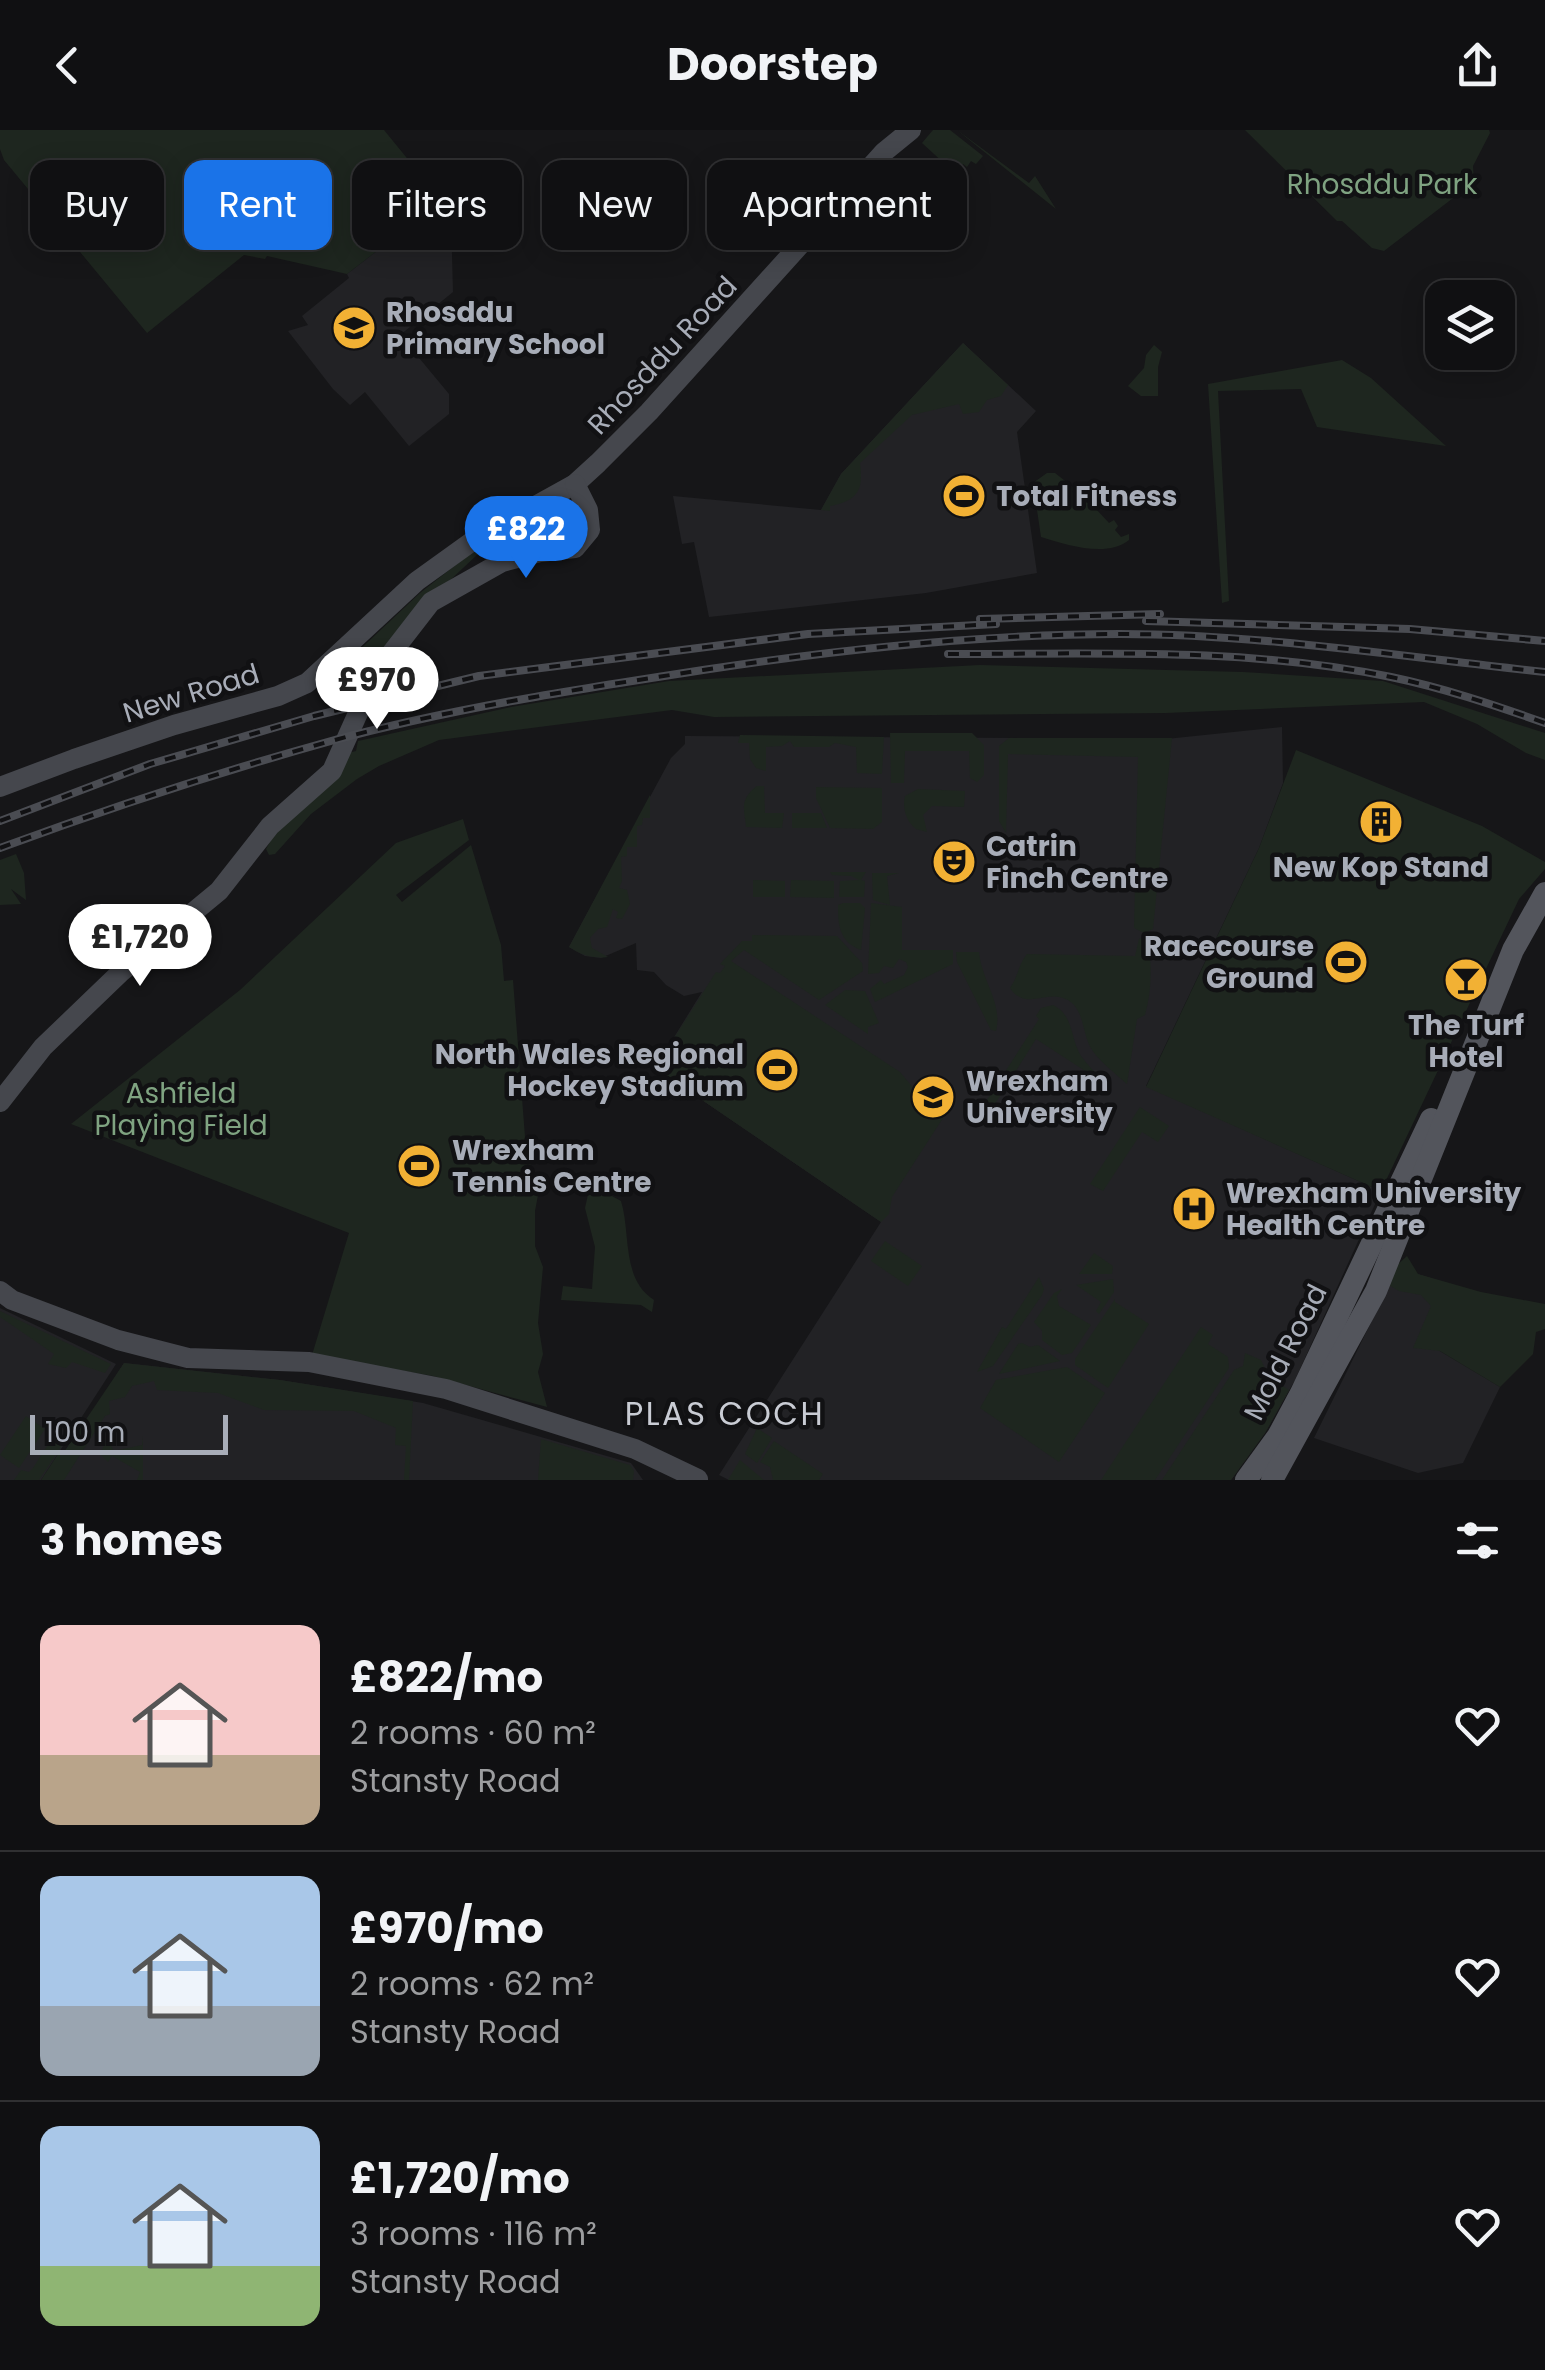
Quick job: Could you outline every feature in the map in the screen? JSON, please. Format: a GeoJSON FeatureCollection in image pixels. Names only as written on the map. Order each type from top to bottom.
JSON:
{"type":"FeatureCollection","features":[{"type":"Feature","properties":{"kind":"main road","name":"Rhosddu Road"},"geometry":{"type":"LineString","coordinates":[[575,484],[649,412],[821,220],[884,152],[910,130]]}},
{"type":"Feature","properties":{"kind":"main road","name":"New Road"},"geometry":{"type":"LineString","coordinates":[[0,787],[174,725],[294,690],[320,672],[417,580],[474,540],[575,484]]}},
{"type":"Feature","properties":{"kind":"main road"},"geometry":{"type":"LineString","coordinates":[[0,1102],[43,1046],[121,972],[219,891],[270,826],[332,771],[376,672],[431,602],[502,562],[574,548],[590,530],[588,510],[575,484]]}},
{"type":"Feature","properties":{"kind":"main road","name":"Mold Road"},"geometry":{"type":"LineString","coordinates":[[1246,1480],[1272,1467],[1310,1397],[1513,949],[1545,893]]}},
{"type":"Feature","properties":{"kind":"main road"},"geometry":{"type":"LineString","coordinates":[[0,1290],[12,1300],[118,1340],[188,1358],[309,1362],[446,1389],[634,1448],[694,1479],[707,1480]]}},
{"type":"Feature","properties":{"kind":"main road"},"geometry":{"type":"LineString","coordinates":[[634,1448],[659,1480]]}},
{"type":"Feature","properties":{"kind":"shaded area","name":"Rhosddu Primary School"},"geometry":{"type":"Polygon","coordinates":[[[378,250],[452,250],[453,292],[400,335],[449,394],[449,414],[409,446],[365,392],[350,405],[333,389],[288,331],[308,325],[302,316],[349,278],[347,274],[378,250]]]}},
{"type":"Feature","properties":{"kind":"shaded area"},"geometry":{"type":"Polygon","coordinates":[[[963,343],[1036,411],[1017,432],[1037,573],[926,593],[709,617],[694,542],[682,544],[673,496],[821,510],[841,474],[963,343]]]}},
{"type":"Feature","properties":{"kind":"shaded area","name":"Wrexham University"},"geometry":{"type":"Polygon","coordinates":[[[1282,727],[1283,783],[1259,848],[1146,1086],[1381,1191],[1295,1380],[1265,1433],[1231,1480],[729,1480],[719,1475],[881,1222],[655,1068],[702,992],[684,996],[654,972],[637,970],[636,943],[601,958],[585,956],[569,947],[671,758],[685,744],[685,736],[1166,739],[1282,727]]]}},
{"type":"Feature","properties":{"kind":"shaded area"},"geometry":{"type":"Polygon","coordinates":[[[1398,1268],[1447,1283],[1428,1344],[1500,1387],[1463,1463],[1418,1473],[1314,1438],[1398,1268]]]}},
{"type":"Feature","properties":{"kind":"shaded area"},"geometry":{"type":"Polygon","coordinates":[[[0,1308],[116,1364],[41,1480],[0,1480],[0,1308]]]}},
{"type":"Feature","properties":{"kind":"shaded area"},"geometry":{"type":"Polygon","coordinates":[[[124,1363],[280,1380],[423,1403],[631,1463],[643,1480],[50,1480],[124,1363]]]}},
{"type":"Feature","properties":{"kind":"green space"},"geometry":{"type":"Polygon","coordinates":[[[0,130],[384,130],[409,160],[352,160],[352,250],[378,250],[347,274],[267,256],[265,259],[244,255],[147,333],[78,250],[164,250],[164,160],[30,160],[30,191],[4,160],[0,130]]]}},
{"type":"Feature","properties":{"kind":"green space"},"geometry":{"type":"Polygon","coordinates":[[[933,130],[950,130],[983,156],[967,167],[967,160],[941,160],[922,143],[933,130]]]}},
{"type":"Feature","properties":{"kind":"green space"},"geometry":{"type":"Polygon","coordinates":[[[957,130],[1029,183],[1035,176],[1056,209],[957,130]]]}},
{"type":"Feature","properties":{"kind":"green space","name":"Rhosddu Park"},"geometry":{"type":"Polygon","coordinates":[[[1245,130],[1490,133],[1473,166],[1474,182],[1384,251],[1372,248],[1342,221],[1337,221],[1245,130]]]}},
{"type":"Feature","properties":{"kind":"green space"},"geometry":{"type":"Polygon","coordinates":[[[963,343],[1008,385],[1001,396],[987,400],[979,412],[963,414],[959,404],[912,415],[860,463],[857,493],[830,506],[830,511],[821,510],[841,474],[963,343]]]}},
{"type":"Feature","properties":{"kind":"green space"},"geometry":{"type":"Polygon","coordinates":[[[1154,345],[1162,352],[1158,396],[1141,396],[1128,386],[1144,368],[1146,355],[1154,345]]]}},
{"type":"Feature","properties":{"kind":"green space"},"geometry":{"type":"Polygon","coordinates":[[[1342,360],[1371,378],[1446,446],[1317,427],[1301,389],[1218,391],[1229,601],[1222,603],[1208,384],[1342,360]]]}},
{"type":"Feature","properties":{"kind":"green space"},"geometry":{"type":"Polygon","coordinates":[[[1047,473],[1055,473],[1074,488],[1072,492],[1091,505],[1096,504],[1095,508],[1109,523],[1114,520],[1121,537],[1129,534],[1129,540],[1098,549],[1041,537],[1033,483],[1047,473]]]}},
{"type":"Feature","properties":{"kind":"green space"},"geometry":{"type":"Polygon","coordinates":[[[558,515],[572,524],[570,537],[516,551],[523,531],[558,515]]]}},
{"type":"Feature","properties":{"kind":"green space"},"geometry":{"type":"Polygon","coordinates":[[[476,549],[478,554],[415,613],[367,670],[353,656],[420,593],[476,549]]]}},
{"type":"Feature","properties":{"kind":"green space"},"geometry":{"type":"Polygon","coordinates":[[[980,665],[1243,672],[1383,681],[1545,733],[1545,760],[1477,724],[1424,702],[1166,713],[714,717],[672,710],[439,740],[357,779],[311,814],[275,854],[269,855],[266,849],[348,753],[356,751],[358,741],[511,707],[669,681],[980,665]]]}},
{"type":"Feature","properties":{"kind":"green space"},"geometry":{"type":"Polygon","coordinates":[[[890,733],[972,733],[984,745],[984,775],[977,782],[970,778],[969,751],[905,751],[904,783],[891,783],[890,733]]]}},
{"type":"Feature","properties":{"kind":"green space"},"geometry":{"type":"Polygon","coordinates":[[[740,735],[884,737],[882,774],[857,773],[856,747],[835,743],[829,747],[794,747],[790,741],[766,747],[766,771],[756,768],[750,759],[749,743],[738,743],[740,735]]]}},
{"type":"Feature","properties":{"kind":"green space"},"geometry":{"type":"Polygon","coordinates":[[[1009,738],[1172,738],[1153,929],[1144,933],[1134,928],[1138,757],[1008,754],[1006,833],[999,821],[999,746],[1009,738]]]}},
{"type":"Feature","properties":{"kind":"green space","name":"Racecourse Ground"},"geometry":{"type":"Polygon","coordinates":[[[1296,750],[1482,826],[1545,862],[1545,869],[1519,899],[1381,1191],[1146,1087],[1259,848],[1296,750]]]}},
{"type":"Feature","properties":{"kind":"green space"},"geometry":{"type":"Polygon","coordinates":[[[757,786],[764,786],[765,813],[784,813],[782,828],[746,827],[745,801],[757,786]]]}},
{"type":"Feature","properties":{"kind":"green space"},"geometry":{"type":"Polygon","coordinates":[[[816,787],[882,788],[882,822],[873,829],[830,828],[816,798],[816,787]]]}},
{"type":"Feature","properties":{"kind":"green space"},"geometry":{"type":"Polygon","coordinates":[[[918,789],[965,791],[964,807],[932,806],[923,815],[927,832],[916,829],[907,818],[904,801],[905,796],[918,789]]]}},
{"type":"Feature","properties":{"kind":"green space"},"geometry":{"type":"Polygon","coordinates":[[[650,795],[650,818],[643,818],[642,825],[637,826],[637,847],[627,847],[627,856],[621,857],[619,888],[627,890],[630,904],[622,919],[616,918],[618,912],[613,909],[607,927],[598,929],[590,938],[592,948],[608,957],[578,952],[569,947],[650,795]]]}},
{"type":"Feature","properties":{"kind":"green space"},"geometry":{"type":"Polygon","coordinates":[[[792,813],[821,813],[827,828],[792,828],[792,813]]]}},
{"type":"Feature","properties":{"kind":"green space","name":"Ashfield Playing Field"},"geometry":{"type":"Polygon","coordinates":[[[463,819],[469,840],[396,895],[402,902],[471,845],[501,945],[504,981],[513,980],[526,1150],[539,1190],[535,1246],[543,1267],[538,1323],[543,1354],[538,1372],[547,1407],[433,1376],[312,1355],[349,1233],[71,1124],[240,990],[396,843],[463,819]]]}},
{"type":"Feature","properties":{"kind":"green space"},"geometry":{"type":"Polygon","coordinates":[[[16,854],[24,873],[26,900],[11,889],[21,904],[0,905],[0,860],[16,854]]]}},
{"type":"Feature","properties":{"kind":"green space"},"geometry":{"type":"Polygon","coordinates":[[[830,872],[866,872],[861,880],[865,881],[864,897],[839,897],[840,881],[859,880],[830,872]]]}},
{"type":"Feature","properties":{"kind":"green space"},"geometry":{"type":"Polygon","coordinates":[[[872,873],[899,873],[887,876],[890,905],[873,900],[872,873]]]}},
{"type":"Feature","properties":{"kind":"green space"},"geometry":{"type":"Polygon","coordinates":[[[753,880],[785,881],[785,897],[753,897],[753,880]]]}},
{"type":"Feature","properties":{"kind":"green space"},"geometry":{"type":"Polygon","coordinates":[[[791,880],[834,881],[834,898],[790,897],[791,880]]]}},
{"type":"Feature","properties":{"kind":"green space"},"geometry":{"type":"Polygon","coordinates":[[[860,903],[865,908],[861,950],[841,932],[838,905],[860,903]]]}},
{"type":"Feature","properties":{"kind":"green space"},"geometry":{"type":"Polygon","coordinates":[[[871,903],[902,907],[902,950],[953,950],[953,964],[875,1002],[870,989],[881,980],[884,984],[904,975],[908,967],[899,959],[893,968],[884,966],[879,973],[868,974],[871,903]]]}},
{"type":"Feature","properties":{"kind":"green space","name":"North Wales Regional Hockey Stadium"},"geometry":{"type":"Polygon","coordinates":[[[752,935],[837,936],[862,963],[863,971],[819,1000],[744,950],[731,961],[900,1072],[943,1118],[892,1197],[889,1214],[881,1222],[655,1068],[716,972],[720,973],[725,966],[720,964],[742,941],[752,941],[752,935]]]}},
{"type":"Feature","properties":{"kind":"green space"},"geometry":{"type":"Polygon","coordinates":[[[1139,939],[1148,940],[1150,987],[1145,1015],[1137,1019],[1127,1084],[1092,1050],[1074,1004],[1052,996],[1023,998],[1010,988],[1027,954],[1135,956],[1139,939]]]}},
{"type":"Feature","properties":{"kind":"green space"},"geometry":{"type":"Polygon","coordinates":[[[956,952],[979,952],[997,1011],[996,1031],[991,1030],[957,962],[956,952]]]}},
{"type":"Feature","properties":{"kind":"green space"},"geometry":{"type":"Polygon","coordinates":[[[845,990],[865,991],[879,1023],[868,1027],[868,1034],[825,1005],[845,990]]]}},
{"type":"Feature","properties":{"kind":"green space"},"geometry":{"type":"Polygon","coordinates":[[[1053,1005],[1065,1015],[1081,1056],[1098,1076],[1036,1039],[993,1107],[978,1112],[971,1108],[977,1099],[985,1103],[1039,1019],[1036,1016],[1041,1008],[1053,1005]]]}},
{"type":"Feature","properties":{"kind":"green space"},"geometry":{"type":"Polygon","coordinates":[[[1140,1107],[1169,1126],[1158,1142],[1142,1132],[1103,1191],[1090,1184],[1140,1107]]]}},
{"type":"Feature","properties":{"kind":"green space"},"geometry":{"type":"Polygon","coordinates":[[[597,1188],[621,1201],[632,1268],[636,1280],[654,1300],[652,1312],[641,1305],[561,1300],[563,1286],[592,1289],[595,1247],[585,1208],[589,1190],[597,1188]]]}},
{"type":"Feature","properties":{"kind":"green space"},"geometry":{"type":"Polygon","coordinates":[[[885,1241],[922,1266],[908,1286],[871,1261],[885,1241]]]}},
{"type":"Feature","properties":{"kind":"green space"},"geometry":{"type":"Polygon","coordinates":[[[1094,1253],[1113,1266],[1112,1274],[1079,1274],[1094,1253]]]}},
{"type":"Feature","properties":{"kind":"green space"},"geometry":{"type":"Polygon","coordinates":[[[1407,1256],[1418,1274],[1481,1292],[1545,1304],[1545,1329],[1536,1332],[1533,1354],[1500,1387],[1440,1351],[1413,1348],[1431,1306],[1421,1295],[1389,1285],[1395,1267],[1407,1256]]]}},
{"type":"Feature","properties":{"kind":"green space"},"geometry":{"type":"Polygon","coordinates":[[[1039,1277],[1042,1295],[993,1366],[977,1372],[1002,1327],[1006,1329],[1039,1277]]]}},
{"type":"Feature","properties":{"kind":"green space"},"geometry":{"type":"Polygon","coordinates":[[[1113,1279],[1114,1292],[1099,1314],[1096,1311],[1101,1302],[1076,1285],[1113,1279]]]}},
{"type":"Feature","properties":{"kind":"green space"},"geometry":{"type":"Polygon","coordinates":[[[1062,1289],[1057,1296],[1059,1306],[1091,1325],[1072,1353],[1062,1355],[1042,1340],[1042,1331],[1034,1322],[1054,1293],[1062,1289]]]}},
{"type":"Feature","properties":{"kind":"green space"},"geometry":{"type":"Polygon","coordinates":[[[1115,1299],[1149,1324],[1108,1388],[1075,1365],[1075,1359],[1115,1299]]]}},
{"type":"Feature","properties":{"kind":"green space"},"geometry":{"type":"Polygon","coordinates":[[[0,1311],[111,1364],[105,1373],[72,1362],[66,1368],[48,1364],[54,1354],[0,1317],[0,1311]]]}},
{"type":"Feature","properties":{"kind":"green space"},"geometry":{"type":"Polygon","coordinates":[[[1201,1327],[1213,1335],[1208,1344],[1228,1357],[1229,1368],[1155,1480],[1101,1480],[1201,1327]]]}},
{"type":"Feature","properties":{"kind":"green space"},"geometry":{"type":"Polygon","coordinates":[[[1022,1343],[1038,1345],[1060,1361],[999,1374],[1022,1343]]]}},
{"type":"Feature","properties":{"kind":"green space"},"geometry":{"type":"Polygon","coordinates":[[[1245,1353],[1261,1360],[1269,1377],[1289,1390],[1265,1433],[1231,1480],[1162,1480],[1234,1370],[1243,1366],[1245,1353]]]}},
{"type":"Feature","properties":{"kind":"green space"},"geometry":{"type":"Polygon","coordinates":[[[124,1363],[280,1380],[413,1401],[409,1480],[404,1480],[406,1446],[395,1445],[396,1428],[354,1411],[264,1410],[218,1393],[157,1390],[154,1381],[132,1386],[125,1397],[109,1401],[110,1414],[64,1480],[41,1480],[124,1363]]]}},
{"type":"Feature","properties":{"kind":"green space"},"geometry":{"type":"Polygon","coordinates":[[[1067,1367],[1105,1393],[1059,1462],[980,1408],[996,1380],[1067,1367]]]}},
{"type":"Feature","properties":{"kind":"green space"},"geometry":{"type":"Polygon","coordinates":[[[26,1416],[45,1429],[19,1468],[0,1455],[26,1416]]]}},
{"type":"Feature","properties":{"kind":"green space"},"geometry":{"type":"Polygon","coordinates":[[[757,1428],[772,1438],[757,1463],[745,1454],[757,1428]]]}},
{"type":"Feature","properties":{"kind":"green space"},"geometry":{"type":"Polygon","coordinates":[[[56,1432],[67,1438],[39,1480],[14,1480],[21,1470],[29,1472],[33,1468],[56,1432]]]}},
{"type":"Feature","properties":{"kind":"green space"},"geometry":{"type":"Polygon","coordinates":[[[143,1436],[143,1480],[137,1480],[140,1472],[112,1456],[108,1462],[100,1454],[107,1439],[114,1451],[142,1445],[143,1436]]]}},
{"type":"Feature","properties":{"kind":"green space"},"geometry":{"type":"Polygon","coordinates":[[[541,1439],[630,1465],[633,1480],[538,1480],[541,1439]]]}},
{"type":"Feature","properties":{"kind":"green space"},"geometry":{"type":"Polygon","coordinates":[[[774,1441],[823,1474],[819,1480],[773,1480],[770,1467],[760,1462],[774,1441]]]}},
{"type":"Feature","properties":{"kind":"green space"},"geometry":{"type":"Polygon","coordinates":[[[740,1460],[764,1480],[728,1480],[740,1460]]]}},
{"type":"Feature","properties":{"kind":"railway"},"geometry":{"type":"LineString","coordinates":[[980,619],[1160,614]]}},
{"type":"Feature","properties":{"kind":"railway"},"geometry":{"type":"LineString","coordinates":[[1146,621],[1410,629],[1545,641]]}},
{"type":"Feature","properties":{"kind":"railway"},"geometry":{"type":"LineString","coordinates":[[0,821],[150,764],[314,716],[479,676],[808,634],[996,624]]}},
{"type":"Feature","properties":{"kind":"railway"},"geometry":{"type":"LineString","coordinates":[[0,848],[206,778],[377,729],[563,692],[859,649],[1016,637],[1173,635],[1280,642],[1545,672]]}},
{"type":"Feature","properties":{"kind":"railway"},"geometry":{"type":"LineString","coordinates":[[948,654],[1171,654],[1337,667],[1411,681],[1545,723]]}},
{"type":"Feature","properties":{"kind":"place","name":"Rhosddu Primary School"},"geometry":{"type":"Point","coordinates":[354,328]}},
{"type":"Feature","properties":{"kind":"place","name":"Total Fitness"},"geometry":{"type":"Point","coordinates":[964,496]}},
{"type":"Feature","properties":{"kind":"place","name":"New Kop Stand"},"geometry":{"type":"Point","coordinates":[1381,822]}},
{"type":"Feature","properties":{"kind":"place","name":"Catrin Finch Centre"},"geometry":{"type":"Point","coordinates":[954,862]}},
{"type":"Feature","properties":{"kind":"place","name":"Racecourse Ground"},"geometry":{"type":"Point","coordinates":[1346,962]}},
{"type":"Feature","properties":{"kind":"place","name":"The Turf Hotel"},"geometry":{"type":"Point","coordinates":[1466,980]}},
{"type":"Feature","properties":{"kind":"place","name":"North Wales Regional Hockey Stadium"},"geometry":{"type":"Point","coordinates":[777,1070]}},
{"type":"Feature","properties":{"kind":"place","name":"Wrexham University"},"geometry":{"type":"Point","coordinates":[933,1097]}},
{"type":"Feature","properties":{"kind":"place","name":"Wrexham Tennis Centre"},"geometry":{"type":"Point","coordinates":[419,1166]}},
{"type":"Feature","properties":{"kind":"place","name":"Wrexham University Health Centre"},"geometry":{"type":"Point","coordinates":[1194,1209]}},
{"type":"Feature","properties":{"kind":"district","name":"PLAS COCH"},"geometry":{"type":"Point","coordinates":[725,1414]}}]}
